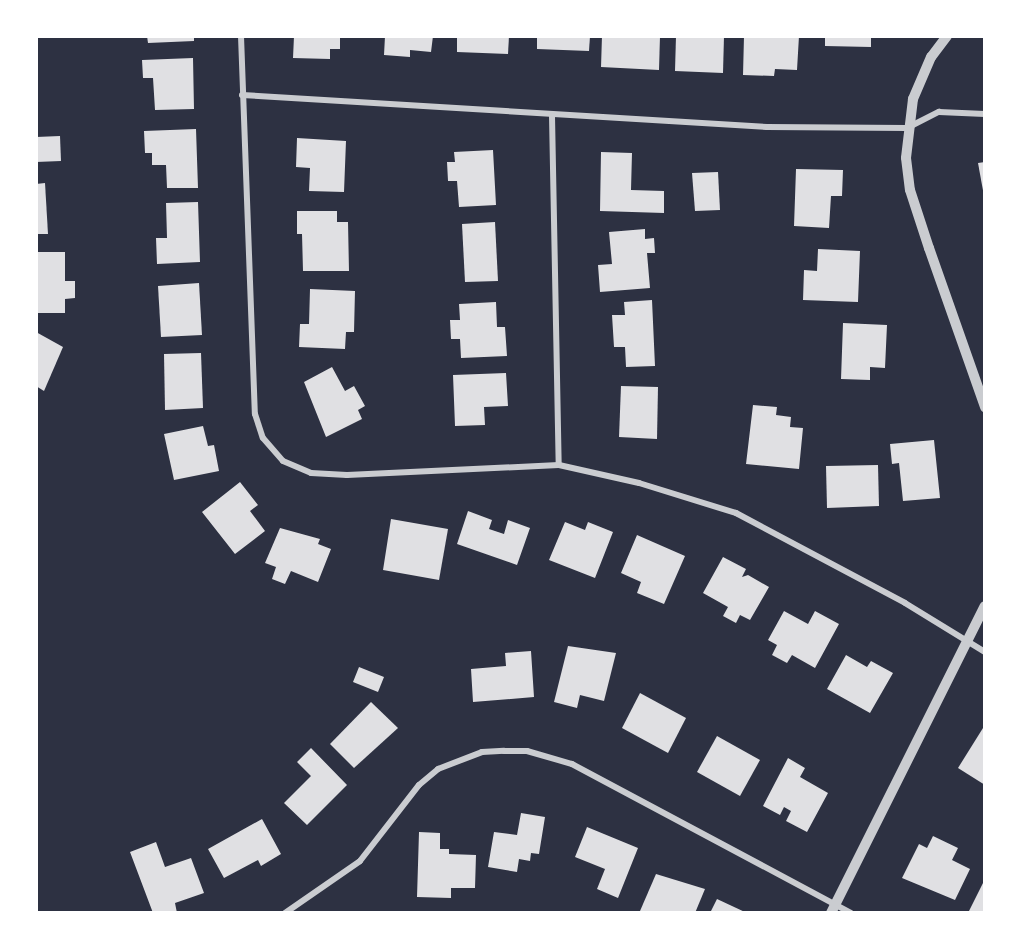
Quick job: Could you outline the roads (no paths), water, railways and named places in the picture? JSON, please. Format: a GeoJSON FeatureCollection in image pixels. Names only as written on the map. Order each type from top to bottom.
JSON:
{"type":"FeatureCollection","features":[{"type":"Feature","properties":{"kind":"street"},"geometry":{"type":"LineString","coordinates":[[241,36],[255,414],[263,438],[283,461],[311,473],[347,475],[559,465],[639,483],[736,513],[970,640],[985,652]]}},
{"type":"Feature","properties":{"kind":"street"},"geometry":{"type":"LineString","coordinates":[[947,36],[924,69],[907,128],[910,190],[985,407]]}},
{"type":"Feature","properties":{"kind":"street"},"geometry":{"type":"LineString","coordinates":[[242,96],[767,127],[907,128],[939,111],[985,114]]}},
{"type":"Feature","properties":{"kind":"street"},"geometry":{"type":"LineString","coordinates":[[552,116],[559,465]]}},
{"type":"Feature","properties":{"kind":"street"},"geometry":{"type":"LineString","coordinates":[[833,908],[970,640],[985,606]]}},
{"type":"Feature","properties":{"kind":"street"},"geometry":{"type":"LineString","coordinates":[[285,913],[330,886],[360,861],[419,785],[438,770],[482,752],[504,751],[527,751],[572,764],[833,908],[850,913]]}}]}
